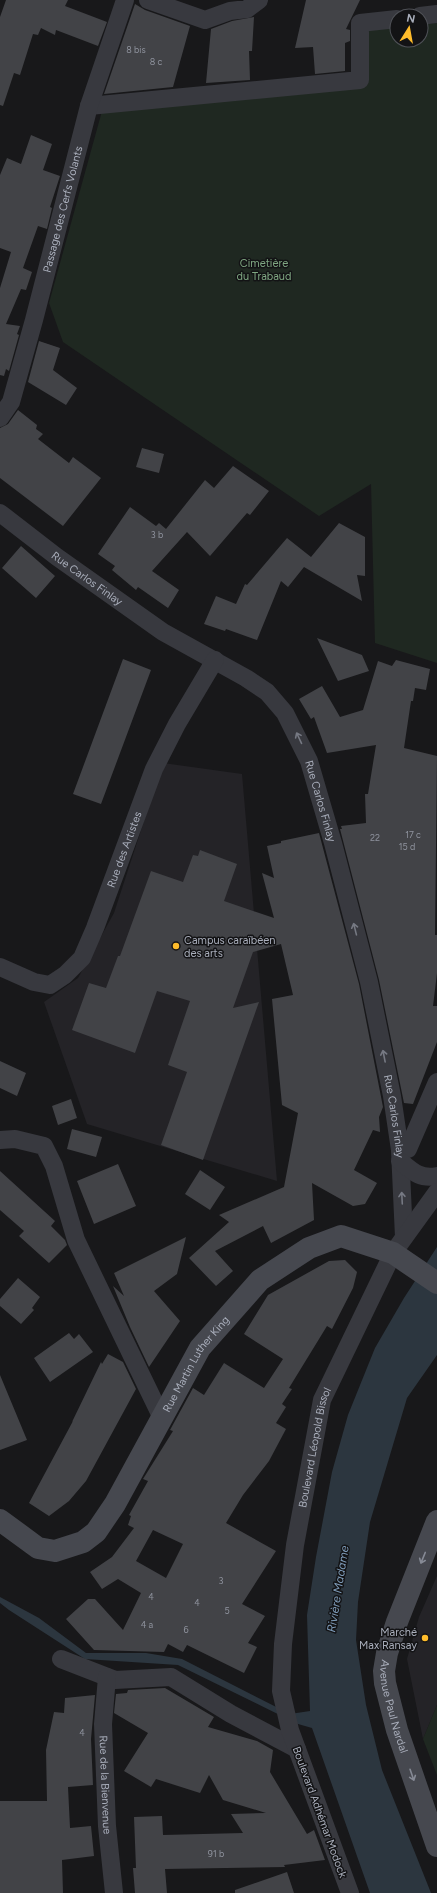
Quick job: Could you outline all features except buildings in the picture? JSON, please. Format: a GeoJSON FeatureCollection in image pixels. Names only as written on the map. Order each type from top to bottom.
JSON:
{"type":"FeatureCollection","features":[{"type":"Feature","properties":{"kind":"street","name":"Passage des Cerfs Volants"},"geometry":{"type":"LineString","coordinates":[[0,418],[11,402],[34,320],[89,106],[125,0]]}},
{"type":"Feature","properties":{"kind":"street"},"geometry":{"type":"LineString","coordinates":[[148,0],[204,20],[230,11],[247,9],[259,0]]}},
{"type":"Feature","properties":{"kind":"street"},"geometry":{"type":"LineString","coordinates":[[89,106],[360,80],[360,23],[389,20]]}},
{"type":"Feature","properties":{"kind":"street","name":"Rue Carlos Finlay"},"geometry":{"type":"LineString","coordinates":[[0,513],[57,557],[164,632],[215,660],[267,692],[285,712],[309,761],[333,843],[369,982],[392,1096],[400,1156],[402,1251]]}},
{"type":"Feature","properties":{"kind":"street","name":"Rue des Artistes"},"geometry":{"type":"LineString","coordinates":[[0,967],[34,982],[50,985],[65,975],[82,958],[95,928],[154,769],[177,724],[215,660]]}},
{"type":"Feature","properties":{"kind":"street"},"geometry":{"type":"LineString","coordinates":[[437,1082],[408,1149],[400,1156],[414,1173],[426,1178],[437,1176]]}},
{"type":"Feature","properties":{"kind":"street"},"geometry":{"type":"LineString","coordinates":[[0,1140],[15,1139],[44,1146],[54,1166],[76,1240],[162,1418]]}},
{"type":"Feature","properties":{"kind":"street","name":"Boulevard Léopold Bissol"},"geometry":{"type":"LineString","coordinates":[[290,1730],[281,1691],[283,1644],[295,1545],[322,1400],[402,1251],[437,1192]]}},
{"type":"Feature","properties":{"kind":"street","name":"Rue Martin Luther King"},"geometry":{"type":"LineString","coordinates":[[0,1520],[38,1548],[55,1551],[83,1542],[96,1532],[115,1504],[200,1348],[260,1280],[309,1248],[341,1236],[402,1251],[437,1282]]}},
{"type":"Feature","properties":{"kind":"street","name":"Avenue Paul Nardal"},"geometry":{"type":"LineString","coordinates":[[437,1521],[397,1622],[387,1653],[384,1671],[385,1683],[397,1730],[437,1846]]}},
{"type":"Feature","properties":{"kind":"street"},"geometry":{"type":"LineString","coordinates":[[61,1659],[115,1680],[171,1678],[231,1714],[297,1749]]}},
{"type":"Feature","properties":{"kind":"street","name":"Rue de la Bienvenue"},"geometry":{"type":"LineString","coordinates":[[107,1677],[103,1724],[108,1826],[114,1893]]}},
{"type":"Feature","properties":{"kind":"street","name":"Boulevard Adhémar Modock"},"geometry":{"type":"LineString","coordinates":[[290,1730],[350,1893]]}},
{"type":"Feature","properties":{"kind":"shaded area","name":"Campus caraïbéen des arts"},"geometry":{"type":"Polygon","coordinates":[[[163,763],[242,774],[277,1181],[87,1124],[44,1002],[78,978],[114,913],[163,763]]]}},
{"type":"Feature","properties":{"kind":"shaded area","name":"Marché Max Ransay"},"geometry":{"type":"Polygon","coordinates":[[[437,1576],[437,1705],[423,1739],[407,1659],[419,1617],[437,1576]]]}},
{"type":"Feature","properties":{"kind":"green space","name":"Cimetière du Trabaud"},"geometry":{"type":"Polygon","coordinates":[[[437,23],[437,663],[375,643],[371,484],[319,516],[63,342],[49,303],[102,111],[365,85],[366,30],[389,28],[389,48],[429,48],[429,24],[437,23]]]}},
{"type":"Feature","properties":{"kind":"green space"},"geometry":{"type":"Polygon","coordinates":[[[437,1705],[437,1775],[423,1739],[437,1705]]]}},
{"type":"Feature","properties":{"kind":"water","name":"Rivière Madame"},"geometry":{"type":"Polygon","coordinates":[[[437,1247],[437,1355],[407,1398],[370,1522],[358,1602],[356,1640],[366,1705],[382,1770],[431,1893],[370,1893],[312,1728],[298,1724],[178,1665],[85,1659],[9,1610],[0,1603],[0,1597],[39,1618],[86,1653],[146,1653],[182,1659],[290,1714],[310,1711],[307,1615],[332,1472],[348,1415],[375,1348],[404,1298],[437,1247]]]}},
{"type":"Feature","properties":{"kind":"place","name":"Campus caraïbéen des arts"},"geometry":{"type":"Point","coordinates":[176,946]}},
{"type":"Feature","properties":{"kind":"place","name":"Marché Max Ransay"},"geometry":{"type":"Point","coordinates":[425,1638]}}]}
